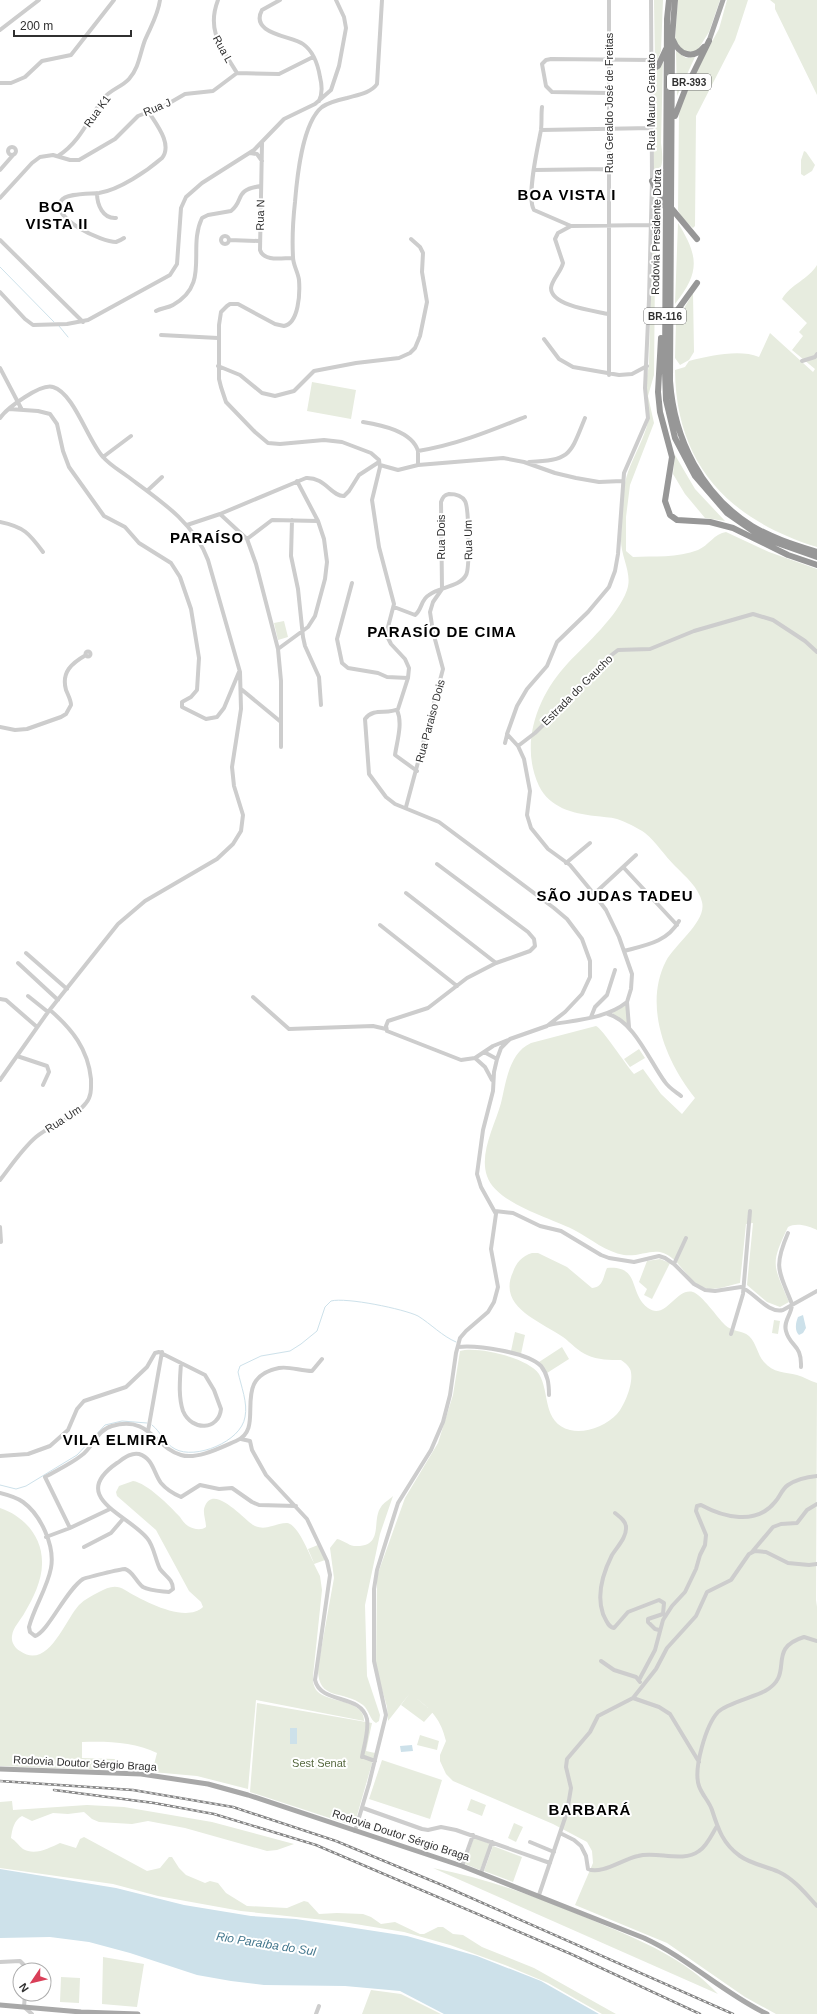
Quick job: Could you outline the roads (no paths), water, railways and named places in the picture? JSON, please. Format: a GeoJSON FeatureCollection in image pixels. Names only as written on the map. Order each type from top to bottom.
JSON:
{"type":"FeatureCollection","features":[{"type":"Feature","properties":{"kind":"highway","name":"Rodovia Presidente Dutra"},"geometry":{"type":"LineString","coordinates":[[668,0],[671,319],[670,381],[673,407],[678,430],[698,471],[722,501],[752,525],[777,538],[817,552]]}},
{"type":"Feature","properties":{"kind":"highway","name":"Rodovia Presidente Dutra"},"geometry":{"type":"LineString","coordinates":[[675,0],[672,38],[673,125],[666,282],[666,400],[675,438],[687,463],[698,480],[712,498],[727,513],[767,539],[817,557]]}},
{"type":"Feature","properties":{"kind":"highway"},"geometry":{"type":"LineString","coordinates":[[672,38],[678,50],[687,55],[697,54],[709,42]]}},
{"type":"Feature","properties":{"kind":"highway","name":"BR-393"},"geometry":{"type":"LineString","coordinates":[[673,125],[685,90],[709,42]]}},
{"type":"Feature","properties":{"kind":"highway"},"geometry":{"type":"LineString","coordinates":[[652,70],[658,66],[668,46]]}},
{"type":"Feature","properties":{"kind":"highway"},"geometry":{"type":"LineString","coordinates":[[652,181],[670,210],[697,239]]}},
{"type":"Feature","properties":{"kind":"highway"},"geometry":{"type":"LineString","coordinates":[[666,282],[658,392],[660,412],[672,456],[665,501],[667,511],[677,520],[705,522],[733,528],[781,552],[817,564]]}},
{"type":"Feature","properties":{"kind":"highway"},"geometry":{"type":"LineString","coordinates":[[671,319],[697,283]]}},
{"type":"Feature","properties":{"kind":"main road","name":"BR-393"},"geometry":{"type":"LineString","coordinates":[[709,42],[723,0]]}},
{"type":"Feature","properties":{"kind":"main road","name":"Rodovia Doutor Sérgio Braga"},"geometry":{"type":"LineString","coordinates":[[0,1769],[141,1774],[208,1784],[248,1795],[462,1866],[659,1944],[742,2001],[767,2014]]}},
{"type":"Feature","properties":{"kind":"main road"},"geometry":{"type":"LineString","coordinates":[[0,2004],[24,2007],[138,2014]]}},
{"type":"Feature","properties":{"kind":"street"},"geometry":{"type":"LineString","coordinates":[[1,27],[39,0]]}},
{"type":"Feature","properties":{"kind":"street"},"geometry":{"type":"LineString","coordinates":[[0,83],[11,83],[22,79],[37,65],[45,60],[71,55],[114,0]]}},
{"type":"Feature","properties":{"kind":"street","name":"Rua K1"},"geometry":{"type":"LineString","coordinates":[[58,156],[73,144],[106,95],[126,82],[132,76],[138,64],[147,36],[158,16],[160,0]]}},
{"type":"Feature","properties":{"kind":"street"},"geometry":{"type":"LineString","coordinates":[[280,0],[262,10],[260,16],[262,25],[273,34],[292,38],[301,43],[313,57],[319,72],[322,91],[300,159],[294,203],[292,258],[299,280],[296,313],[291,323],[284,326],[275,324],[238,304],[230,304],[224,308],[220,317],[218,338],[218,379],[226,402],[255,432],[268,442],[280,444],[324,440],[342,442],[376,456],[380,464],[372,495],[374,515],[394,607],[388,627],[388,636],[408,665],[408,678],[400,706],[396,710],[374,713],[365,719],[369,772],[373,782],[392,802],[439,822],[464,840],[501,870],[545,900],[567,919],[582,939],[591,966],[586,988],[576,1003],[547,1026]]}},
{"type":"Feature","properties":{"kind":"street"},"geometry":{"type":"LineString","coordinates":[[298,112],[304,111],[319,103],[328,94],[334,83],[346,34],[344,17],[336,0]]}},
{"type":"Feature","properties":{"kind":"street"},"geometry":{"type":"LineString","coordinates":[[319,103],[330,103],[367,92],[376,84],[382,0]]}},
{"type":"Feature","properties":{"kind":"street","name":"Rua Geraldo José de Freitas"},"geometry":{"type":"LineString","coordinates":[[609,0],[609,375]]}},
{"type":"Feature","properties":{"kind":"street","name":"Rua Mauro Granato"},"geometry":{"type":"LineString","coordinates":[[505,743],[517,706],[528,689],[547,666],[557,642],[588,612],[609,587],[615,571],[618,554],[622,481],[648,418],[645,396],[652,181],[651,0]]}},
{"type":"Feature","properties":{"kind":"street","name":"Rua L"},"geometry":{"type":"LineString","coordinates":[[217,1],[212,24],[214,33],[237,73]]}},
{"type":"Feature","properties":{"kind":"street"},"geometry":{"type":"LineString","coordinates":[[237,73],[279,74],[313,57]]}},
{"type":"Feature","properties":{"kind":"street"},"geometry":{"type":"LineString","coordinates":[[609,93],[556,93],[550,91],[546,86],[542,64],[546,60],[651,60]]}},
{"type":"Feature","properties":{"kind":"street","name":"Rua J"},"geometry":{"type":"LineString","coordinates":[[0,198],[38,158],[45,155],[58,156],[73,160],[88,156],[115,139],[134,118],[170,103],[185,94],[213,91],[237,73]]}},
{"type":"Feature","properties":{"kind":"street"},"geometry":{"type":"LineString","coordinates":[[322,91],[324,94],[328,94]]}},
{"type":"Feature","properties":{"kind":"street"},"geometry":{"type":"LineString","coordinates":[[0,292],[25,319],[33,325],[66,324],[83,322],[165,279],[173,271],[177,264],[180,214],[184,201],[202,183],[231,163],[250,153],[262,143],[280,122],[319,103],[328,94]]}},
{"type":"Feature","properties":{"kind":"street"},"geometry":{"type":"LineString","coordinates":[[328,94],[330,103]]}},
{"type":"Feature","properties":{"kind":"street"},"geometry":{"type":"LineString","coordinates":[[312,120],[318,111],[330,103]]}},
{"type":"Feature","properties":{"kind":"street"},"geometry":{"type":"LineString","coordinates":[[542,108],[541,130],[534,170],[532,193],[533,208],[543,215],[571,226],[650,225]]}},
{"type":"Feature","properties":{"kind":"street"},"geometry":{"type":"LineString","coordinates":[[124,238],[118,242],[103,239],[67,221],[62,215],[59,207],[64,198],[80,194],[97,193],[120,185],[154,164],[165,154],[165,140],[148,111]]}},
{"type":"Feature","properties":{"kind":"street"},"geometry":{"type":"LineString","coordinates":[[304,111],[310,114],[312,120]]}},
{"type":"Feature","properties":{"kind":"street"},"geometry":{"type":"LineString","coordinates":[[541,130],[610,130],[652,128]]}},
{"type":"Feature","properties":{"kind":"street","name":"Rua N"},"geometry":{"type":"LineString","coordinates":[[262,143],[259,241],[260,252],[263,256],[292,258]]}},
{"type":"Feature","properties":{"kind":"street"},"geometry":{"type":"LineString","coordinates":[[250,153],[257,154],[262,162]]}},
{"type":"Feature","properties":{"kind":"street"},"geometry":{"type":"LineString","coordinates":[[0,170],[15,154]]}},
{"type":"Feature","properties":{"kind":"street"},"geometry":{"type":"LineString","coordinates":[[534,170],[608,169]]}},
{"type":"Feature","properties":{"kind":"street"},"geometry":{"type":"LineString","coordinates":[[156,311],[169,307],[178,302],[194,282],[197,269],[196,241],[202,218],[208,215],[231,211],[243,192],[251,188],[261,186]]}},
{"type":"Feature","properties":{"kind":"street"},"geometry":{"type":"LineString","coordinates":[[97,193],[98,204],[101,210],[111,218],[116,218]]}},
{"type":"Feature","properties":{"kind":"street"},"geometry":{"type":"LineString","coordinates":[[571,226],[558,233],[555,239],[563,263],[552,283],[552,291],[555,297],[565,303],[608,314]]}},
{"type":"Feature","properties":{"kind":"street"},"geometry":{"type":"LineString","coordinates":[[218,366],[240,375],[262,393],[274,396],[294,391],[314,371],[356,363],[399,358],[410,353],[415,348],[420,336],[425,316],[426,302],[422,272],[423,253],[420,247],[411,239]]}},
{"type":"Feature","properties":{"kind":"street"},"geometry":{"type":"LineString","coordinates":[[0,240],[83,322]]}},
{"type":"Feature","properties":{"kind":"street"},"geometry":{"type":"LineString","coordinates":[[229,240],[259,241]]}},
{"type":"Feature","properties":{"kind":"street"},"geometry":{"type":"LineString","coordinates":[[66,324],[72,319],[71,310]]}},
{"type":"Feature","properties":{"kind":"street"},"geometry":{"type":"LineString","coordinates":[[161,335],[218,338]]}},
{"type":"Feature","properties":{"kind":"street"},"geometry":{"type":"LineString","coordinates":[[544,339],[564,363],[609,375],[632,374],[647,366]]}},
{"type":"Feature","properties":{"kind":"street"},"geometry":{"type":"LineString","coordinates":[[802,361],[815,357],[817,354]]}},
{"type":"Feature","properties":{"kind":"street"},"geometry":{"type":"LineString","coordinates":[[0,369],[19,402],[19,407],[22,410]]}},
{"type":"Feature","properties":{"kind":"street"},"geometry":{"type":"LineString","coordinates":[[0,418],[9,409],[43,387],[50,386],[57,388],[70,401],[103,457],[187,524],[202,545],[208,560],[240,672],[240,722],[232,766],[234,786],[244,819],[239,836],[217,859],[145,901],[129,914],[111,933],[49,1011],[0,1080]]}},
{"type":"Feature","properties":{"kind":"street"},"geometry":{"type":"LineString","coordinates":[[9,409],[50,414],[57,424],[63,451],[69,466],[104,516],[125,527],[139,543],[171,563],[177,571],[186,590],[191,609],[199,658],[197,690],[191,697],[181,703],[182,707],[206,719],[217,717],[224,708],[240,672]]}},
{"type":"Feature","properties":{"kind":"street"},"geometry":{"type":"LineString","coordinates":[[418,451],[439,448],[525,418]]}},
{"type":"Feature","properties":{"kind":"street"},"geometry":{"type":"LineString","coordinates":[[524,462],[556,460],[565,456],[573,448],[585,418]]}},
{"type":"Feature","properties":{"kind":"street"},"geometry":{"type":"LineString","coordinates":[[363,422],[396,431],[412,442],[418,451],[418,465]]}},
{"type":"Feature","properties":{"kind":"street"},"geometry":{"type":"LineString","coordinates":[[103,457],[131,436]]}},
{"type":"Feature","properties":{"kind":"street"},"geometry":{"type":"LineString","coordinates":[[187,524],[220,514],[306,478],[316,479],[327,485],[338,496],[344,496],[359,475],[380,464],[398,470],[418,465],[502,458],[524,462],[555,473],[576,478],[599,482],[622,481]]}},
{"type":"Feature","properties":{"kind":"street"},"geometry":{"type":"LineString","coordinates":[[147,491],[162,477]]}},
{"type":"Feature","properties":{"kind":"street"},"geometry":{"type":"LineString","coordinates":[[278,649],[302,631],[314,619],[327,568],[326,546],[318,521],[297,481]]}},
{"type":"Feature","properties":{"kind":"street","name":"Rua Um"},"geometry":{"type":"LineString","coordinates":[[394,607],[415,615],[426,596],[462,580],[468,570],[468,508],[463,498],[454,494]]}},
{"type":"Feature","properties":{"kind":"street","name":"Rua Dois"},"geometry":{"type":"LineString","coordinates":[[442,589],[441,502],[444,496],[454,494]]}},
{"type":"Feature","properties":{"kind":"street"},"geometry":{"type":"LineString","coordinates":[[220,514],[247,539],[256,564],[278,649],[281,681],[281,747]]}},
{"type":"Feature","properties":{"kind":"street"},"geometry":{"type":"LineString","coordinates":[[247,539],[272,520],[318,521]]}},
{"type":"Feature","properties":{"kind":"street"},"geometry":{"type":"LineString","coordinates":[[292,520],[291,556],[298,589],[302,631],[305,646],[319,677],[321,705]]}},
{"type":"Feature","properties":{"kind":"street"},"geometry":{"type":"LineString","coordinates":[[0,522],[20,527],[30,535],[43,552]]}},
{"type":"Feature","properties":{"kind":"street"},"geometry":{"type":"LineString","coordinates":[[352,583],[338,639],[342,663],[348,668],[378,673],[387,677],[408,678]]}},
{"type":"Feature","properties":{"kind":"street","name":"Rua Paraiso Dois"},"geometry":{"type":"LineString","coordinates":[[406,807],[417,771],[443,669],[433,632],[430,612],[433,602],[442,589]]}},
{"type":"Feature","properties":{"kind":"street","name":"Estrada do Gaucho"},"geometry":{"type":"LineString","coordinates":[[518,746],[535,733],[593,676],[609,656],[618,650],[650,649],[694,630],[753,614],[773,620],[817,652]]}},
{"type":"Feature","properties":{"kind":"street"},"geometry":{"type":"LineString","coordinates":[[0,727],[15,730],[27,729],[58,719],[66,714],[71,705],[65,685],[68,670],[74,662],[86,655]]}},
{"type":"Feature","properties":{"kind":"street"},"geometry":{"type":"LineString","coordinates":[[241,689],[281,722]]}},
{"type":"Feature","properties":{"kind":"street"},"geometry":{"type":"LineString","coordinates":[[396,710],[399,715],[399,730],[395,755],[417,771]]}},
{"type":"Feature","properties":{"kind":"street"},"geometry":{"type":"LineString","coordinates":[[507,734],[518,746],[524,759],[529,787],[528,822],[548,849],[566,863],[594,894],[606,910],[624,951],[632,974],[627,1002],[629,1028]]}},
{"type":"Feature","properties":{"kind":"street"},"geometry":{"type":"LineString","coordinates":[[566,863],[590,844]]}},
{"type":"Feature","properties":{"kind":"street"},"geometry":{"type":"LineString","coordinates":[[594,894],[624,868],[636,855]]}},
{"type":"Feature","properties":{"kind":"street"},"geometry":{"type":"LineString","coordinates":[[386,1029],[388,1021],[428,1008],[467,978],[496,963],[530,951],[535,946],[534,939],[521,926],[437,864]]}},
{"type":"Feature","properties":{"kind":"street"},"geometry":{"type":"LineString","coordinates":[[624,868],[678,923],[668,936],[661,940],[624,951]]}},
{"type":"Feature","properties":{"kind":"street"},"geometry":{"type":"LineString","coordinates":[[406,893],[496,963]]}},
{"type":"Feature","properties":{"kind":"street"},"geometry":{"type":"LineString","coordinates":[[380,925],[457,986]]}},
{"type":"Feature","properties":{"kind":"street"},"geometry":{"type":"LineString","coordinates":[[26,953],[67,988]]}},
{"type":"Feature","properties":{"kind":"street"},"geometry":{"type":"LineString","coordinates":[[18,963],[58,1000]]}},
{"type":"Feature","properties":{"kind":"street"},"geometry":{"type":"LineString","coordinates":[[591,1017],[595,1007],[607,995],[615,970]]}},
{"type":"Feature","properties":{"kind":"street","name":"Rua Um"},"geometry":{"type":"LineString","coordinates":[[0,1180],[36,1138],[79,1109],[90,1097],[90,1072],[84,1052],[70,1028],[28,996]]}},
{"type":"Feature","properties":{"kind":"street"},"geometry":{"type":"LineString","coordinates":[[253,997],[289,1029],[373,1026],[386,1029],[390,1034],[413,1040],[461,1060],[475,1058],[501,1042],[547,1026],[608,1014],[627,1002]]}},
{"type":"Feature","properties":{"kind":"street"},"geometry":{"type":"LineString","coordinates":[[0,999],[6,1000],[37,1027]]}},
{"type":"Feature","properties":{"kind":"street"},"geometry":{"type":"LineString","coordinates":[[608,1014],[618,1018],[629,1028],[666,1083],[681,1096]]}},
{"type":"Feature","properties":{"kind":"street"},"geometry":{"type":"LineString","coordinates":[[355,1831],[363,1808],[386,1715],[374,1662],[374,1589],[377,1570],[398,1503],[427,1457],[437,1437],[450,1395],[458,1347],[463,1334],[488,1312],[495,1299],[498,1287],[491,1249],[496,1219],[495,1211],[481,1186],[477,1174],[479,1151],[493,1096],[494,1068],[501,1048],[508,1040]]}},
{"type":"Feature","properties":{"kind":"street"},"geometry":{"type":"LineString","coordinates":[[484,1052],[497,1059]]}},
{"type":"Feature","properties":{"kind":"street"},"geometry":{"type":"LineString","coordinates":[[17,1056],[47,1066],[49,1072],[43,1086]]}},
{"type":"Feature","properties":{"kind":"street"},"geometry":{"type":"LineString","coordinates":[[475,1058],[485,1067],[494,1084]]}},
{"type":"Feature","properties":{"kind":"street"},"geometry":{"type":"LineString","coordinates":[[485,1067],[494,1068]]}},
{"type":"Feature","properties":{"kind":"street"},"geometry":{"type":"LineString","coordinates":[[495,1211],[513,1214],[540,1226],[561,1231],[601,1255],[609,1258],[634,1262],[659,1256],[665,1258],[674,1264],[689,1280],[705,1290],[715,1291],[738,1287],[744,1288],[764,1304],[776,1310],[782,1310],[817,1291]]}},
{"type":"Feature","properties":{"kind":"street"},"geometry":{"type":"LineString","coordinates":[[731,1334],[744,1288],[750,1211]]}},
{"type":"Feature","properties":{"kind":"street"},"geometry":{"type":"LineString","coordinates":[[0,1227],[1,1242]]}},
{"type":"Feature","properties":{"kind":"street"},"geometry":{"type":"LineString","coordinates":[[788,1233],[780,1253],[778,1266],[792,1304],[792,1310],[785,1323],[786,1333],[799,1349],[801,1367]]}},
{"type":"Feature","properties":{"kind":"street"},"geometry":{"type":"LineString","coordinates":[[674,1264],[686,1238]]}},
{"type":"Feature","properties":{"kind":"street"},"geometry":{"type":"LineString","coordinates":[[458,1347],[489,1348],[531,1360],[538,1364],[545,1373],[549,1382],[548,1395]]}},
{"type":"Feature","properties":{"kind":"street"},"geometry":{"type":"LineString","coordinates":[[148,1431],[162,1352]]}},
{"type":"Feature","properties":{"kind":"street"},"geometry":{"type":"LineString","coordinates":[[0,1456],[28,1454],[50,1446],[68,1430],[77,1409],[84,1401],[126,1387],[147,1367],[155,1354],[162,1352],[181,1363],[195,1368],[205,1375],[220,1403],[219,1415],[208,1425],[201,1427],[194,1425],[189,1421],[183,1410],[180,1390],[181,1363]]}},
{"type":"Feature","properties":{"kind":"street"},"geometry":{"type":"LineString","coordinates":[[322,1359],[312,1371],[279,1368],[264,1375],[256,1381],[250,1391],[250,1417],[248,1429],[252,1450],[266,1475],[296,1506],[312,1528],[324,1554],[329,1570],[315,1675],[316,1683],[323,1693],[354,1704],[364,1712],[367,1723],[363,1757],[375,1761]]}},
{"type":"Feature","properties":{"kind":"street"},"geometry":{"type":"LineString","coordinates":[[70,1528],[45,1477],[82,1455],[101,1433],[109,1427],[129,1425],[138,1426],[148,1431],[172,1450],[182,1455],[200,1454],[240,1439],[247,1439],[251,1443]]}},
{"type":"Feature","properties":{"kind":"street"},"geometry":{"type":"LineString","coordinates":[[240,1439],[248,1429]]}},
{"type":"Feature","properties":{"kind":"street"},"geometry":{"type":"LineString","coordinates":[[172,1590],[172,1583],[160,1569],[149,1540],[104,1503],[99,1492],[98,1485],[106,1471],[124,1458],[138,1454],[150,1462],[162,1484],[180,1496],[184,1497],[196,1486],[203,1485],[219,1489],[232,1488],[259,1505],[296,1506]]}},
{"type":"Feature","properties":{"kind":"street"},"geometry":{"type":"LineString","coordinates":[[639,1680],[655,1650],[659,1639],[659,1630],[672,1606],[685,1592],[705,1545],[706,1535],[696,1511],[697,1506],[701,1506],[725,1515],[750,1517],[769,1507],[788,1485],[797,1480],[817,1476]]}},
{"type":"Feature","properties":{"kind":"street"},"geometry":{"type":"LineString","coordinates":[[0,1493],[12,1497],[27,1505],[38,1518],[51,1553],[51,1568],[30,1625],[30,1631],[34,1636],[42,1631],[72,1589],[87,1577],[124,1569],[128,1570],[147,1589],[169,1592],[172,1590],[178,1592]]}},
{"type":"Feature","properties":{"kind":"street"},"geometry":{"type":"LineString","coordinates":[[538,1895],[567,1812],[572,1788],[566,1767],[567,1759],[590,1732],[598,1716],[633,1698],[651,1676],[667,1648],[696,1616],[708,1592],[730,1580],[773,1527],[781,1524],[797,1523],[807,1510],[817,1504]]}},
{"type":"Feature","properties":{"kind":"street"},"geometry":{"type":"LineString","coordinates":[[46,1537],[70,1528],[110,1508]]}},
{"type":"Feature","properties":{"kind":"street"},"geometry":{"type":"LineString","coordinates":[[616,1513],[622,1518],[626,1529],[625,1534],[612,1556],[601,1584],[600,1602],[605,1619],[608,1625],[614,1628],[628,1612],[659,1600],[664,1603],[663,1614],[648,1619],[648,1622],[655,1629],[659,1630]]}},
{"type":"Feature","properties":{"kind":"street"},"geometry":{"type":"LineString","coordinates":[[84,1547],[111,1533],[123,1518]]}},
{"type":"Feature","properties":{"kind":"street"},"geometry":{"type":"LineString","coordinates":[[751,1553],[766,1552],[788,1563],[810,1565],[817,1564]]}},
{"type":"Feature","properties":{"kind":"street"},"geometry":{"type":"LineString","coordinates":[[817,1641],[804,1637],[788,1644],[782,1652],[782,1673],[775,1683],[763,1692],[726,1706],[718,1712],[701,1744],[697,1781],[709,1805],[723,1840],[740,1856],[785,1875],[817,1906]]}},
{"type":"Feature","properties":{"kind":"street"},"geometry":{"type":"LineString","coordinates":[[601,1662],[614,1670],[632,1675],[639,1680],[641,1687]]}},
{"type":"Feature","properties":{"kind":"street"},"geometry":{"type":"LineString","coordinates":[[633,1698],[659,1707],[670,1714],[699,1763]]}},
{"type":"Feature","properties":{"kind":"street"},"geometry":{"type":"LineString","coordinates":[[363,1808],[422,1829],[445,1827],[473,1835],[550,1863]]}},
{"type":"Feature","properties":{"kind":"street"},"geometry":{"type":"LineString","coordinates":[[560,1831],[579,1844],[585,1854],[588,1869],[596,1871],[622,1861],[649,1854],[682,1856],[693,1854],[700,1851],[717,1826]]}},
{"type":"Feature","properties":{"kind":"street"},"geometry":{"type":"LineString","coordinates":[[462,1866],[473,1835]]}},
{"type":"Feature","properties":{"kind":"street"},"geometry":{"type":"LineString","coordinates":[[481,1873],[492,1842]]}},
{"type":"Feature","properties":{"kind":"street"},"geometry":{"type":"LineString","coordinates":[[530,1842],[554,1852]]}},
{"type":"Feature","properties":{"kind":"street"},"geometry":{"type":"LineString","coordinates":[[0,1962],[21,1962]]}},
{"type":"Feature","properties":{"kind":"street"},"geometry":{"type":"LineString","coordinates":[[24,2002],[24,2007],[32,2014]]}},
{"type":"Feature","properties":{"kind":"street"},"geometry":{"type":"LineString","coordinates":[[316,2014],[319,2006]]}},
{"type":"Feature","properties":{"kind":"water"},"geometry":{"type":"Polygon","coordinates":[[[803,1315],[806,1328],[803,1333],[799,1335],[796,1331],[796,1324],[798,1317],[803,1315]]]}},
{"type":"Feature","properties":{"kind":"water"},"geometry":{"type":"Polygon","coordinates":[[[290,1728],[297,1728],[297,1744],[290,1744],[290,1728]]]}},
{"type":"Feature","properties":{"kind":"water"},"geometry":{"type":"Polygon","coordinates":[[[412,1745],[413,1751],[401,1752],[400,1746],[412,1745]]]}},
{"type":"Feature","properties":{"kind":"water","name":"Rio Paraíba do Sul"},"geometry":{"type":"Polygon","coordinates":[[[0,1869],[116,1888],[184,1905],[251,1916],[296,1919],[407,1936],[477,1956],[541,1981],[599,2014],[444,2014],[400,1991],[345,1986],[264,1985],[231,1981],[197,1975],[130,1953],[89,1942],[50,1937],[0,1938],[0,1869]]]}},
{"type":"Feature","properties":{"kind":"waterway"},"geometry":{"type":"LineString","coordinates":[[0,267],[54,322]]}},
{"type":"Feature","properties":{"kind":"waterway"},"geometry":{"type":"LineString","coordinates":[[59,326],[68,337]]}},
{"type":"Feature","properties":{"kind":"waterway"},"geometry":{"type":"LineString","coordinates":[[152,1425],[171,1447],[184,1452],[205,1450],[226,1441],[242,1426],[246,1412],[245,1400],[238,1372],[240,1366],[261,1356],[290,1351],[301,1344],[317,1331],[325,1307],[331,1301],[338,1300],[361,1302],[411,1313],[418,1316],[446,1337],[456,1342]]}},
{"type":"Feature","properties":{"kind":"waterway"},"geometry":{"type":"LineString","coordinates":[[0,1485],[16,1489],[26,1486],[77,1455],[105,1425],[122,1421],[147,1423]]}},
{"type":"Feature","properties":{"kind":"railway"},"geometry":{"type":"LineString","coordinates":[[0,1781],[133,1790],[233,1807],[336,1841],[442,1885],[733,2014]]}},
{"type":"Feature","properties":{"kind":"railway"},"geometry":{"type":"LineString","coordinates":[[54,1790],[154,1803],[214,1814],[316,1845],[571,1954],[700,2014]]}},
{"type":"Feature","properties":{"kind":"district","name":"BOA VISTA I"},"geometry":{"type":"Point","coordinates":[567,194]}},
{"type":"Feature","properties":{"kind":"district","name":"BOA VISTA II"},"geometry":{"type":"Point","coordinates":[57,214]}},
{"type":"Feature","properties":{"kind":"district","name":"PARAÍSO"},"geometry":{"type":"Point","coordinates":[207,537]}},
{"type":"Feature","properties":{"kind":"district","name":"PARASÍO DE CIMA"},"geometry":{"type":"Point","coordinates":[442,631]}},
{"type":"Feature","properties":{"kind":"district","name":"SÃO JUDAS TADEU"},"geometry":{"type":"Point","coordinates":[615,895]}},
{"type":"Feature","properties":{"kind":"district","name":"VILA ELMIRA"},"geometry":{"type":"Point","coordinates":[116,1439]}},
{"type":"Feature","properties":{"kind":"district","name":"BARBARÁ"},"geometry":{"type":"Point","coordinates":[590,1809]}},
{"type":"Feature","properties":{"kind":"park label","name":"Sest Senat"},"geometry":{"type":"Point","coordinates":[319,1763]}}]}
